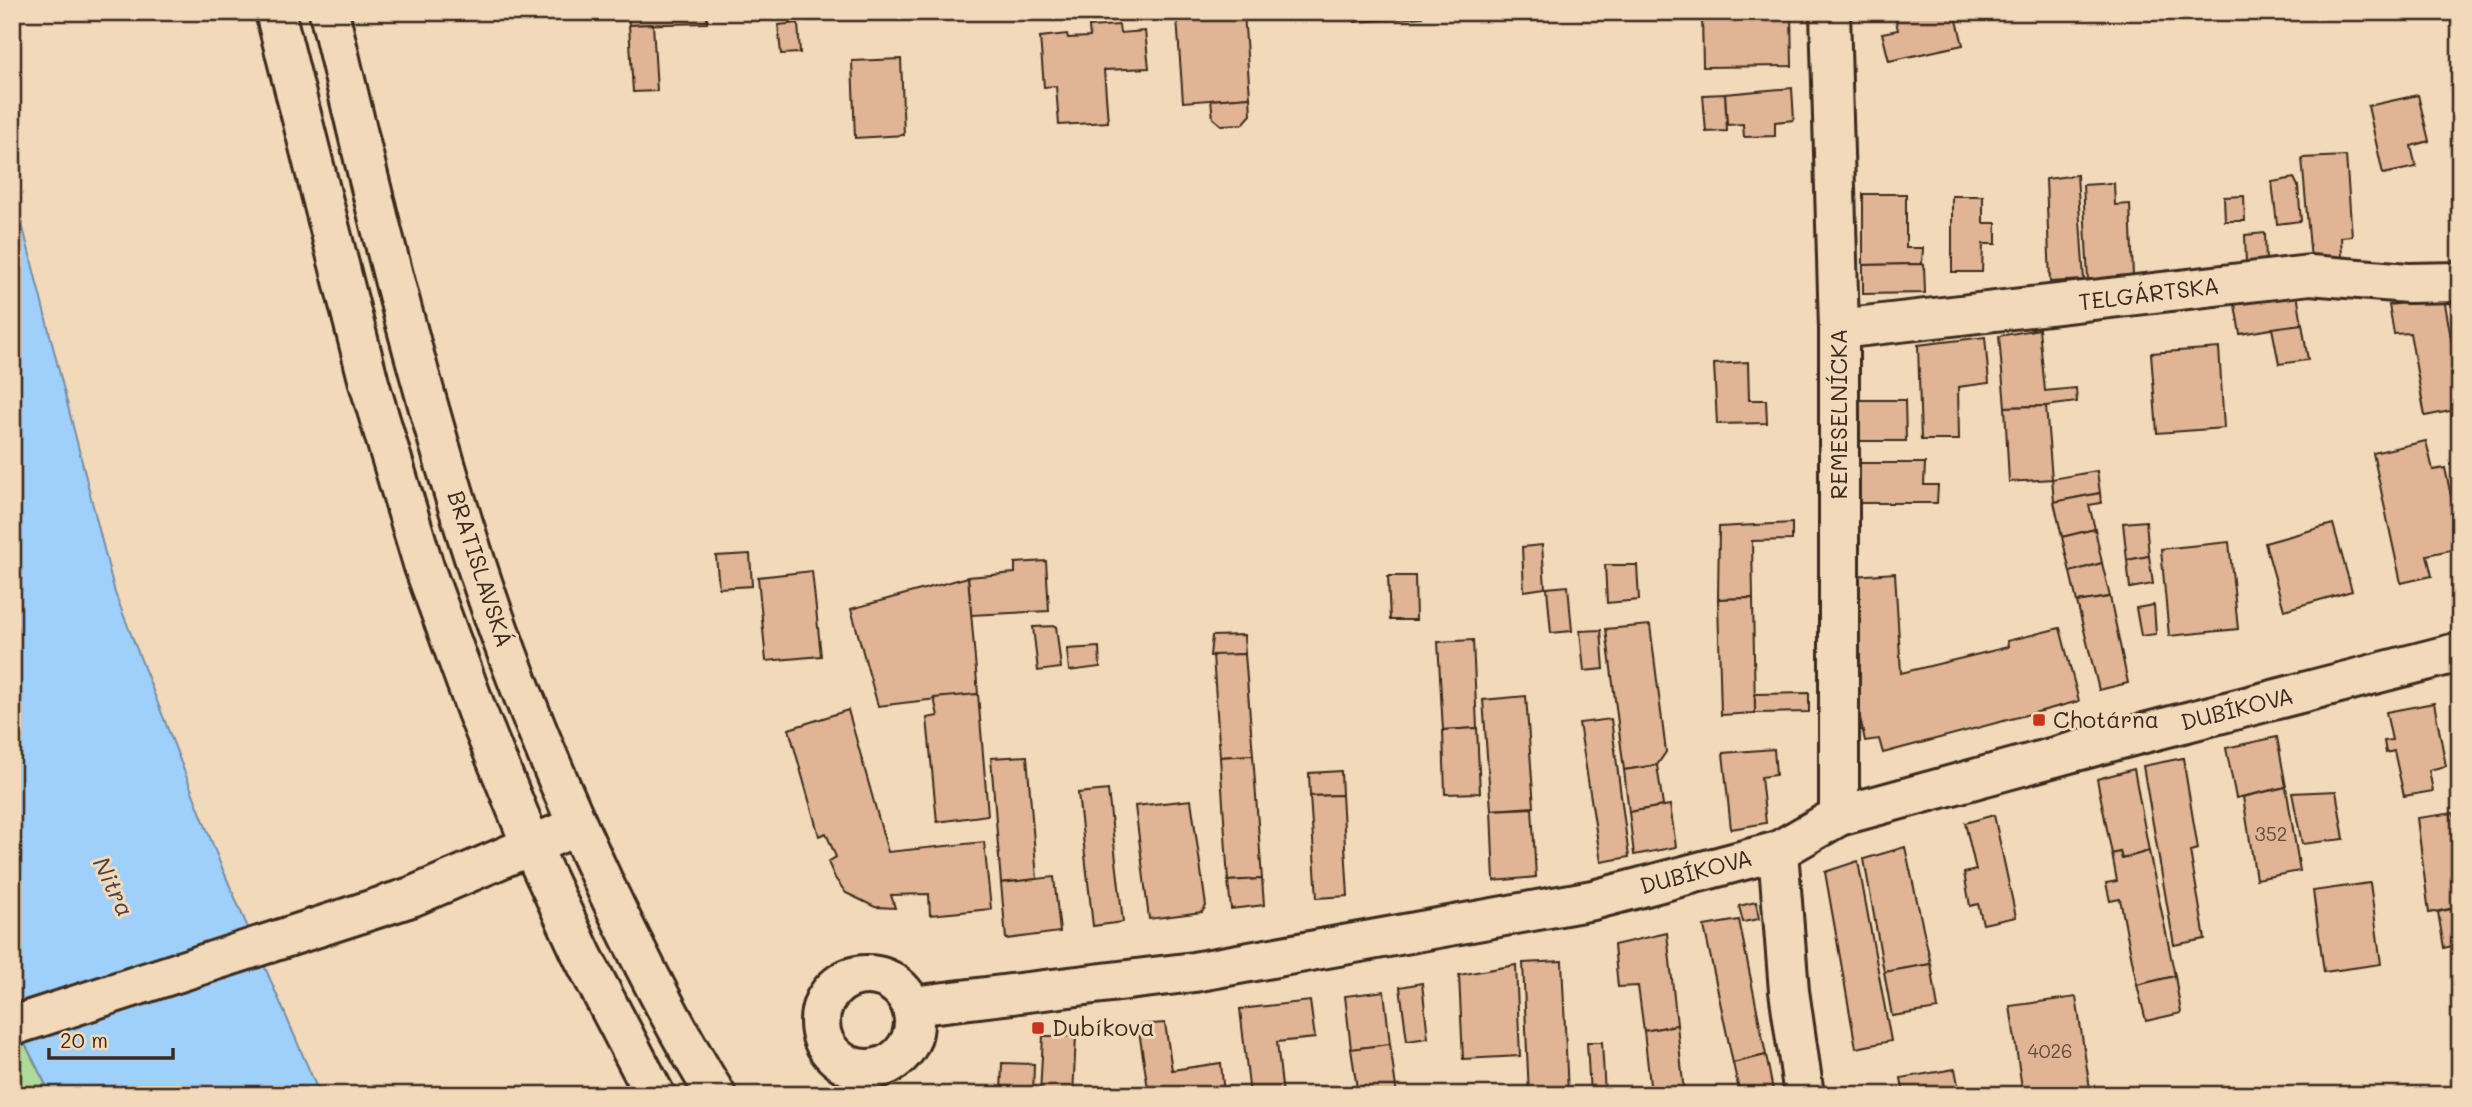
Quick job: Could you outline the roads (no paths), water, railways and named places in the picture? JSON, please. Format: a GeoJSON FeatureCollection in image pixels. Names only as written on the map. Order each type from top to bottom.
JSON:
{"type":"FeatureCollection","features":[{"type":"Feature","properties":{"kind":"street"},"geometry":{"type":"LineString","coordinates":[[275,12],[369,383],[424,567],[477,712],[532,847],[583,957],[654,1095]]}},
{"type":"Feature","properties":{"kind":"street","name":"BRATISLAVSKÁ"},"geometry":{"type":"LineString","coordinates":[[329,12],[418,369],[470,546],[520,688],[578,826],[629,935],[690,1054],[716,1095]]}},
{"type":"Feature","properties":{"kind":"street","name":"REMESELNÍCKA"},"geometry":{"type":"LineString","coordinates":[[1830,12],[1839,329],[1839,816]]}},
{"type":"Feature","properties":{"kind":"street","name":"TELGÁRTSKA"},"geometry":{"type":"LineString","coordinates":[[1839,329],[2310,275],[2408,283],[2460,282]]}},
{"type":"Feature","properties":{"kind":"street","name":"DUBÍKOVA"},"geometry":{"type":"LineString","coordinates":[[912,1006],[1208,970],[1592,900],[1778,851],[1839,816],[2117,740],[2460,652]]}},
{"type":"Feature","properties":{"kind":"street"},"geometry":{"type":"LineString","coordinates":[[12,1027],[411,898],[578,826]]}},
{"type":"Feature","properties":{"kind":"street"},"geometry":{"type":"LineString","coordinates":[[1778,851],[1789,991],[1804,1095]]}},
{"type":"Feature","properties":{"kind":"water","name":"Nitra"},"geometry":{"type":"Polygon","coordinates":[[[12,184],[115,593],[220,863],[320,1095],[51,1095],[12,1018],[12,184]]]}},
{"type":"Feature","properties":{"kind":"place","name":"Chotárna"},"geometry":{"type":"Point","coordinates":[2039,720]}},
{"type":"Feature","properties":{"kind":"place","name":"Dubíkova"},"geometry":{"type":"Point","coordinates":[1038,1028]}}]}
